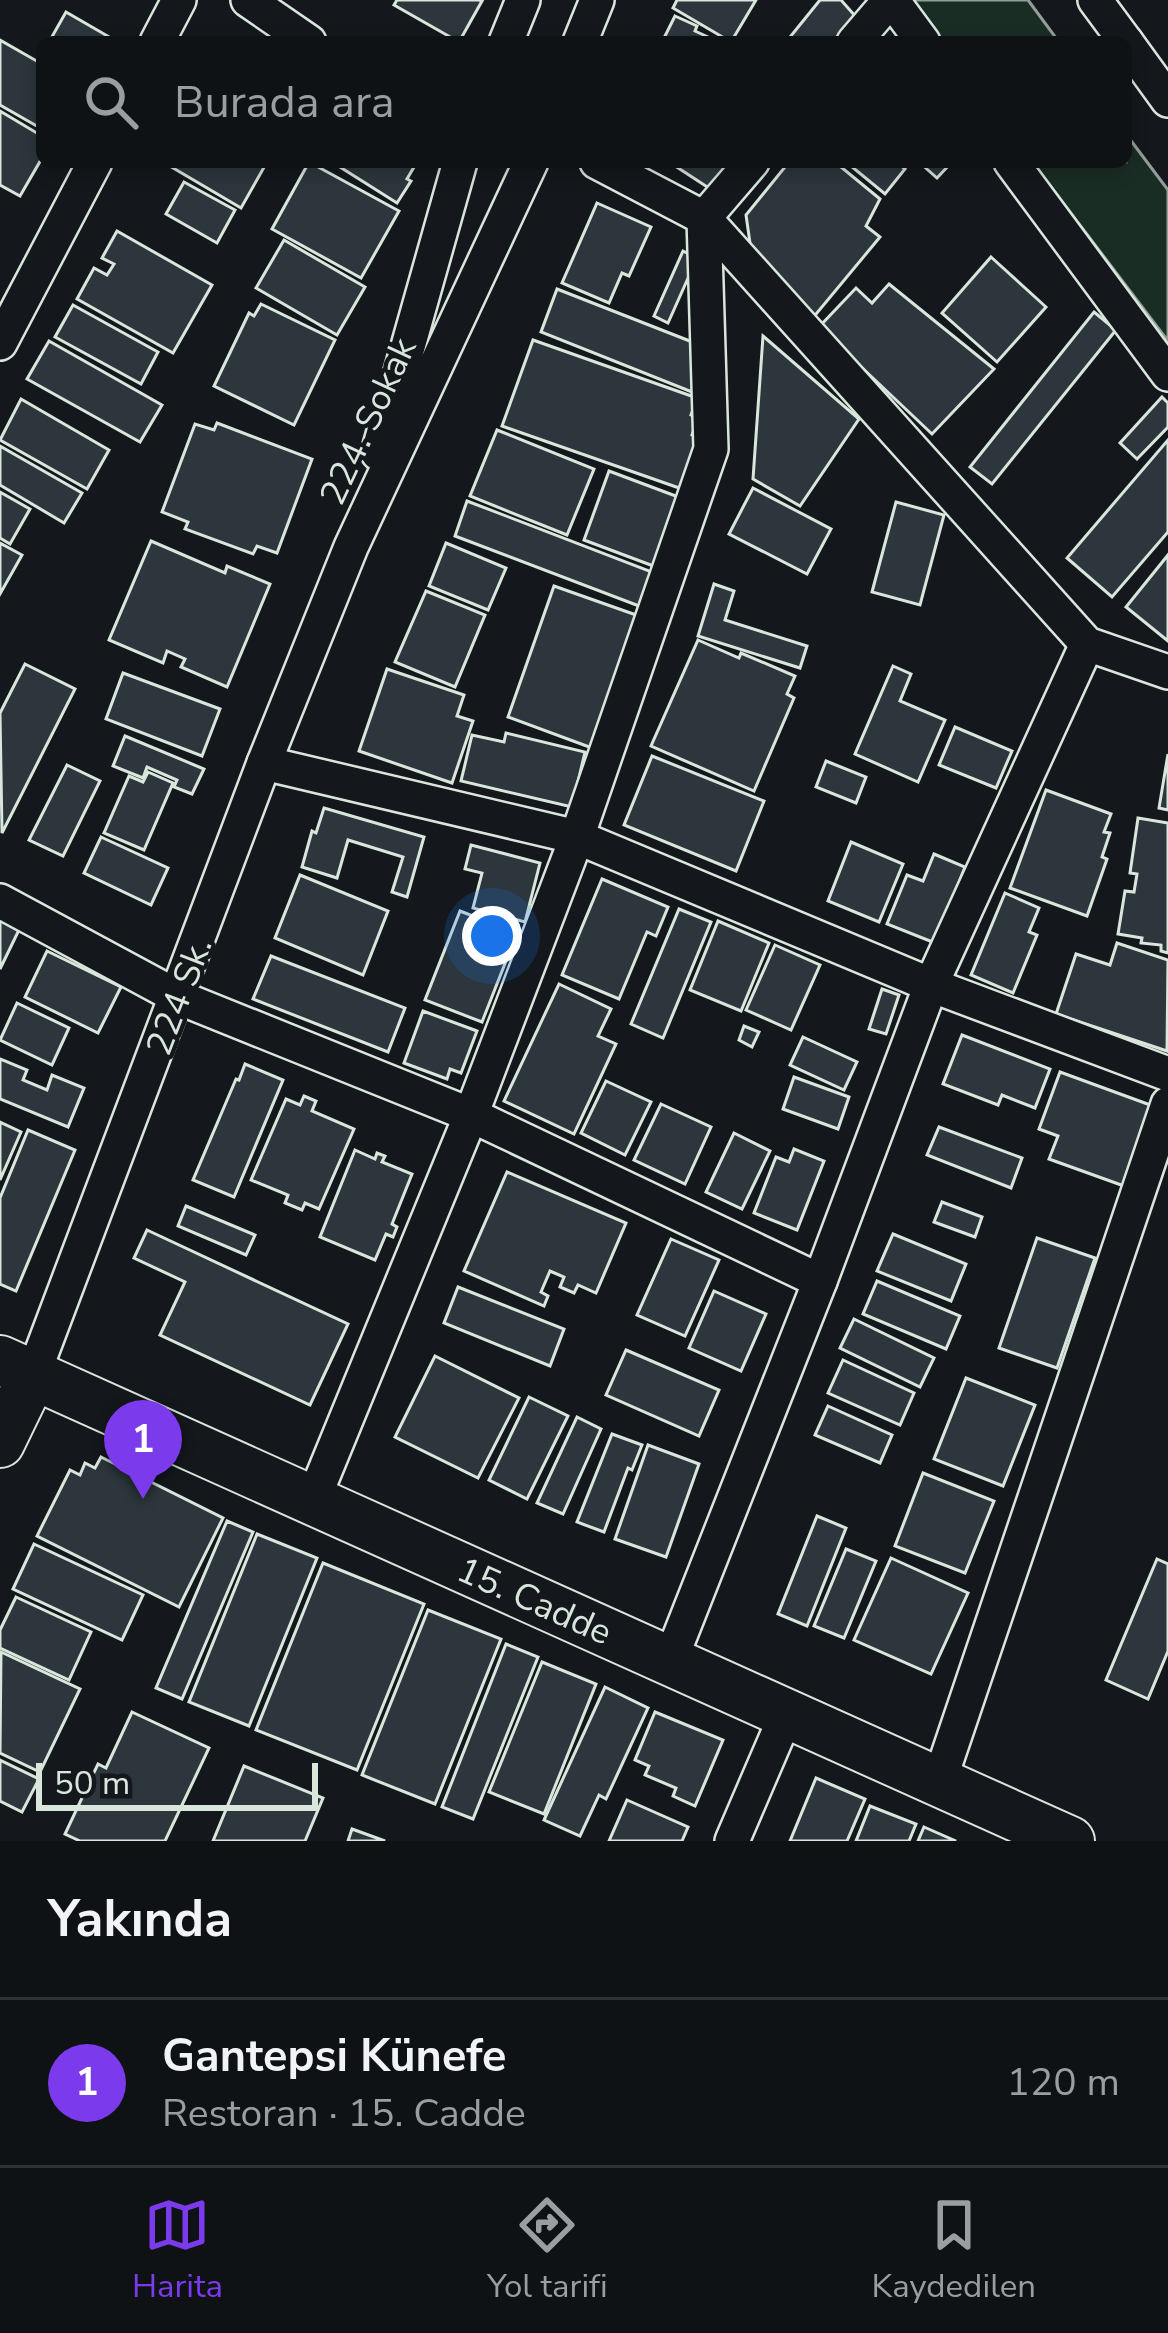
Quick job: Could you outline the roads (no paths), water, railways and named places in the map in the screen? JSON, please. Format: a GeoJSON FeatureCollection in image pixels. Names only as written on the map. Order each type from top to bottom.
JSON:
{"type":"FeatureCollection","features":[{"type":"Feature","properties":{"kind":"main road","name":"224 Sk."},"geometry":{"type":"LineString","coordinates":[[0,1443],[16,1367]]}},
{"type":"Feature","properties":{"kind":"main road","name":"15. Cadde"},"geometry":{"type":"LineString","coordinates":[[16,1367],[1070,1841]]}},
{"type":"Feature","properties":{"kind":"street"},"geometry":{"type":"LineString","coordinates":[[161,36],[179,0]]}},
{"type":"Feature","properties":{"kind":"street"},"geometry":{"type":"LineString","coordinates":[[248,0],[301,36]]}},
{"type":"Feature","properties":{"kind":"street"},"geometry":{"type":"LineString","coordinates":[[508,36],[523,0]]}},
{"type":"Feature","properties":{"kind":"street"},"geometry":{"type":"LineString","coordinates":[[582,36],[597,0]]}},
{"type":"Feature","properties":{"kind":"street"},"geometry":{"type":"LineString","coordinates":[[859,36],[891,0],[918,36]]}},
{"type":"Feature","properties":{"kind":"street"},"geometry":{"type":"LineString","coordinates":[[1095,0],[1122,36]]}},
{"type":"Feature","properties":{"kind":"street"},"geometry":{"type":"LineString","coordinates":[[1132,50],[1168,100]]}},
{"type":"Feature","properties":{"kind":"street"},"geometry":{"type":"LineString","coordinates":[[0,343],[91,168]]}},
{"type":"Feature","properties":{"kind":"street","name":"224. Sokak"},"geometry":{"type":"LineString","coordinates":[[351,547],[458,168]]}},
{"type":"Feature","properties":{"kind":"street","name":"224. Sokak"},"geometry":{"type":"LineString","coordinates":[[351,547],[528,168]]}},
{"type":"Feature","properties":{"kind":"street"},"geometry":{"type":"LineString","coordinates":[[608,168],[704,218],[1087,644],[1168,672]]}},
{"type":"Feature","properties":{"kind":"street"},"geometry":{"type":"LineString","coordinates":[[313,1500],[471,1115],[577,837],[711,448],[704,218],[747,168]]}},
{"type":"Feature","properties":{"kind":"street"},"geometry":{"type":"LineString","coordinates":[[1015,168],[1168,374]]}},
{"type":"Feature","properties":{"kind":"street","name":"224 Sk."},"geometry":{"type":"LineString","coordinates":[[16,1367],[178,997],[264,763],[351,547]]}},
{"type":"Feature","properties":{"kind":"street"},"geometry":{"type":"LineString","coordinates":[[670,1661],[931,985],[1087,644]]}},
{"type":"Feature","properties":{"kind":"street"},"geometry":{"type":"LineString","coordinates":[[264,763],[577,837],[931,985],[1168,1074]]}},
{"type":"Feature","properties":{"kind":"street"},"geometry":{"type":"LineString","coordinates":[[0,901],[178,997],[471,1115],[820,1281]]}},
{"type":"Feature","properties":{"kind":"street"},"geometry":{"type":"LineString","coordinates":[[939,1782],[1168,1104]]}},
{"type":"Feature","properties":{"kind":"street"},"geometry":{"type":"LineString","coordinates":[[732,1841],[787,1714]]}},
{"type":"Feature","properties":{"kind":"place","name":"Gantepsi Künefe"},"geometry":{"type":"Point","coordinates":[143,1499]}}]}
